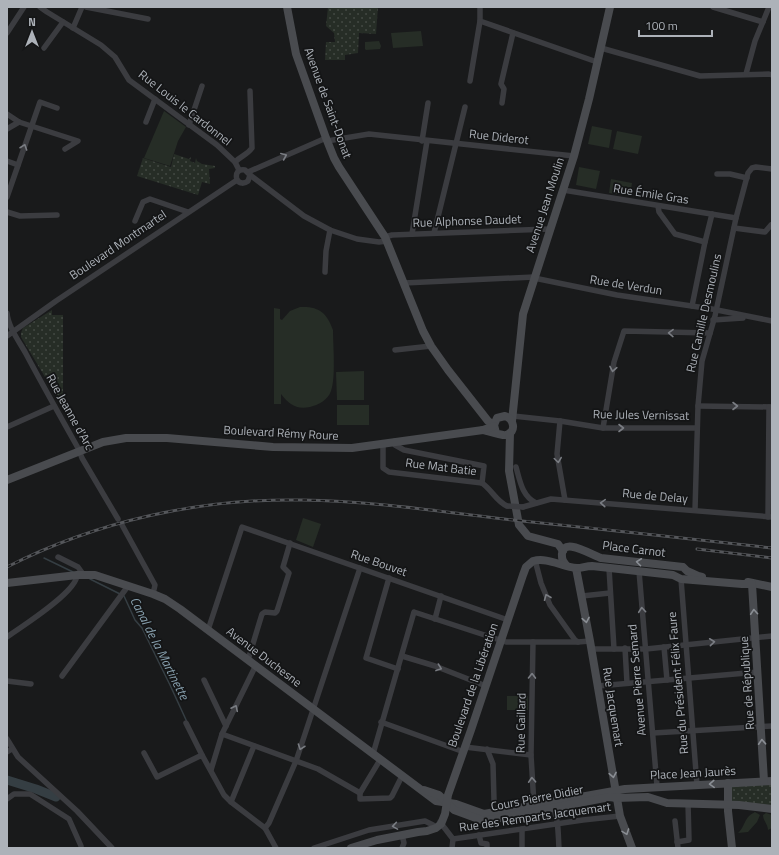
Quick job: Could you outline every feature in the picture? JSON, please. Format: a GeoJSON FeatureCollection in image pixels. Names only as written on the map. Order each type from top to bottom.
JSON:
{"type":"FeatureCollection","features":[{"type":"Feature","properties":{"kind":"main road","name":"Avenue de Saint-Donat"},"geometry":{"type":"LineString","coordinates":[[288,7],[296,54],[326,140],[339,167],[386,239],[423,331],[431,346],[484,415]]}},
{"type":"Feature","properties":{"kind":"main road","name":"Avenue Jean Moulin"},"geometry":{"type":"LineString","coordinates":[[539,539],[528,536],[519,525],[509,471],[508,451],[499,428],[513,428],[511,416],[523,314],[574,156],[598,62],[610,7]]}},
{"type":"Feature","properties":{"kind":"main road"},"geometry":{"type":"LineString","coordinates":[[480,430],[484,415],[499,428]]}},
{"type":"Feature","properties":{"kind":"main road"},"geometry":{"type":"LineString","coordinates":[[499,428],[502,416],[511,416]]}},
{"type":"Feature","properties":{"kind":"main road","name":"Boulevard Rémy Roure"},"geometry":{"type":"LineString","coordinates":[[7,480],[114,440],[134,438],[167,438],[273,447],[326,449],[352,448],[394,441],[499,428]]}},
{"type":"Feature","properties":{"kind":"main road","name":"Place Carnot"},"geometry":{"type":"LineString","coordinates":[[539,539],[560,540],[565,551],[580,548],[601,558],[682,573]]}},
{"type":"Feature","properties":{"kind":"main road"},"geometry":{"type":"LineString","coordinates":[[535,560],[547,560],[565,551]]}},
{"type":"Feature","properties":{"kind":"main road"},"geometry":{"type":"LineString","coordinates":[[565,551],[562,559],[566,565]]}},
{"type":"Feature","properties":{"kind":"main road","name":"Place Carnot"},"geometry":{"type":"LineString","coordinates":[[586,566],[589,559],[587,552]]}},
{"type":"Feature","properties":{"kind":"main road","name":"Boulevard de la Libération"},"geometry":{"type":"LineString","coordinates":[[438,823],[448,802],[448,794],[465,749],[523,575],[530,563],[535,560]]}},
{"type":"Feature","properties":{"kind":"main road","name":"Place Carnot"},"geometry":{"type":"LineString","coordinates":[[547,560],[576,568],[586,566],[682,573]]}},
{"type":"Feature","properties":{"kind":"main road","name":"Rue Jacquemart"},"geometry":{"type":"LineString","coordinates":[[576,568],[591,645],[620,816],[632,848]]}},
{"type":"Feature","properties":{"kind":"main road"},"geometry":{"type":"LineString","coordinates":[[682,573],[742,580],[752,584],[772,587]]}},
{"type":"Feature","properties":{"kind":"main road","name":"Avenue Duchesne"},"geometry":{"type":"LineString","coordinates":[[7,583],[80,575],[102,576],[153,594],[174,604],[416,787],[439,795],[448,802]]}},
{"type":"Feature","properties":{"kind":"main road","name":"Rue de République"},"geometry":{"type":"LineString","coordinates":[[752,584],[762,726],[768,781]]}},
{"type":"Feature","properties":{"kind":"main road","name":"Place Jean Jaurès"},"geometry":{"type":"LineString","coordinates":[[616,794],[657,786],[768,781]]}},
{"type":"Feature","properties":{"kind":"main road"},"geometry":{"type":"LineString","coordinates":[[728,783],[728,808],[732,848]]}},
{"type":"Feature","properties":{"kind":"main road","name":"Place Jean Jaurès"},"geometry":{"type":"LineString","coordinates":[[616,794],[655,798],[667,803],[688,803],[728,808],[772,809]]}},
{"type":"Feature","properties":{"kind":"main road","name":"Cours Pierre Didier"},"geometry":{"type":"LineString","coordinates":[[448,802],[484,814],[494,809],[616,794]]}},
{"type":"Feature","properties":{"kind":"main road","name":"Cours Pierre Didier"},"geometry":{"type":"LineString","coordinates":[[448,802],[454,810],[484,821],[610,797],[616,794]]}},
{"type":"Feature","properties":{"kind":"main road"},"geometry":{"type":"LineString","coordinates":[[351,848],[367,842],[418,832],[438,823]]}},
{"type":"Feature","properties":{"kind":"street"},"geometry":{"type":"LineString","coordinates":[[7,33],[24,7]]}},
{"type":"Feature","properties":{"kind":"street","name":"Rue Louis le Cardonnel"},"geometry":{"type":"LineString","coordinates":[[40,7],[101,46],[115,57],[129,80],[217,145],[235,162],[239,170]]}},
{"type":"Feature","properties":{"kind":"street"},"geometry":{"type":"LineString","coordinates":[[73,28],[82,7]]}},
{"type":"Feature","properties":{"kind":"street"},"geometry":{"type":"LineString","coordinates":[[86,7],[148,19]]}},
{"type":"Feature","properties":{"kind":"street"},"geometry":{"type":"LineString","coordinates":[[470,81],[480,21],[480,7]]}},
{"type":"Feature","properties":{"kind":"street"},"geometry":{"type":"LineString","coordinates":[[713,7],[763,22]]}},
{"type":"Feature","properties":{"kind":"street"},"geometry":{"type":"LineString","coordinates":[[746,74],[754,41],[769,7]]}},
{"type":"Feature","properties":{"kind":"street"},"geometry":{"type":"LineString","coordinates":[[480,21],[598,62]]}},
{"type":"Feature","properties":{"kind":"street"},"geometry":{"type":"LineString","coordinates":[[44,48],[62,22]]}},
{"type":"Feature","properties":{"kind":"street"},"geometry":{"type":"LineString","coordinates":[[502,103],[504,89],[501,84],[513,33]]}},
{"type":"Feature","properties":{"kind":"street"},"geometry":{"type":"LineString","coordinates":[[601,48],[700,76],[746,74],[772,75]]}},
{"type":"Feature","properties":{"kind":"street"},"geometry":{"type":"LineString","coordinates":[[189,125],[202,86]]}},
{"type":"Feature","properties":{"kind":"street"},"geometry":{"type":"LineString","coordinates":[[235,162],[240,157],[247,155],[252,148],[250,91]]}},
{"type":"Feature","properties":{"kind":"street"},"geometry":{"type":"LineString","coordinates":[[146,122],[155,100]]}},
{"type":"Feature","properties":{"kind":"street"},"geometry":{"type":"LineString","coordinates":[[7,196],[40,102],[57,108]]}},
{"type":"Feature","properties":{"kind":"street"},"geometry":{"type":"LineString","coordinates":[[412,234],[425,141],[428,103]]}},
{"type":"Feature","properties":{"kind":"street"},"geometry":{"type":"LineString","coordinates":[[434,233],[465,107]]}},
{"type":"Feature","properties":{"kind":"street"},"geometry":{"type":"LineString","coordinates":[[7,114],[18,122],[32,125],[78,141],[65,149]]}},
{"type":"Feature","properties":{"kind":"street"},"geometry":{"type":"LineString","coordinates":[[7,129],[18,122]]}},
{"type":"Feature","properties":{"kind":"street","name":"Rue Diderot"},"geometry":{"type":"LineString","coordinates":[[249,174],[326,140],[369,134],[574,156]]}},
{"type":"Feature","properties":{"kind":"street"},"geometry":{"type":"LineString","coordinates":[[7,161],[18,165]]}},
{"type":"Feature","properties":{"kind":"street"},"geometry":{"type":"LineString","coordinates":[[717,174],[730,174],[747,178],[752,168],[756,167],[772,170]]}},
{"type":"Feature","properties":{"kind":"street"},"geometry":{"type":"LineString","coordinates":[[264,187],[256,183],[247,182],[242,184],[237,180],[236,175],[239,170],[245,170],[264,187],[304,216],[330,230],[357,239],[379,242],[386,239]]}},
{"type":"Feature","properties":{"kind":"street"},"geometry":{"type":"LineString","coordinates":[[247,182],[249,179],[249,174]]}},
{"type":"Feature","properties":{"kind":"street","name":"Rue Camille Desmoulins"},"geometry":{"type":"LineString","coordinates":[[695,510],[698,406],[702,361],[716,310],[736,218],[747,178]]}},
{"type":"Feature","properties":{"kind":"street","name":"Boulevard Montmartel"},"geometry":{"type":"LineString","coordinates":[[7,336],[237,180]]}},
{"type":"Feature","properties":{"kind":"street","name":"Rue Émile Gras"},"geometry":{"type":"LineString","coordinates":[[563,190],[736,218]]}},
{"type":"Feature","properties":{"kind":"street"},"geometry":{"type":"LineString","coordinates":[[134,221],[143,202],[150,199],[188,212]]}},
{"type":"Feature","properties":{"kind":"street"},"geometry":{"type":"LineString","coordinates":[[658,206],[659,212],[675,234],[705,242]]}},
{"type":"Feature","properties":{"kind":"street"},"geometry":{"type":"LineString","coordinates":[[7,212],[20,216],[57,215]]}},
{"type":"Feature","properties":{"kind":"street"},"geometry":{"type":"LineString","coordinates":[[692,306],[712,214]]}},
{"type":"Feature","properties":{"kind":"street"},"geometry":{"type":"LineString","coordinates":[[734,228],[765,232],[771,225]]}},
{"type":"Feature","properties":{"kind":"street","name":"Rue Alphonse Daudet"},"geometry":{"type":"LineString","coordinates":[[386,239],[392,235],[550,229]]}},
{"type":"Feature","properties":{"kind":"street"},"geometry":{"type":"LineString","coordinates":[[325,272],[326,250],[330,230]]}},
{"type":"Feature","properties":{"kind":"street","name":"Rue de Verdun"},"geometry":{"type":"LineString","coordinates":[[404,283],[534,278],[622,296],[716,310],[748,318]]}},
{"type":"Feature","properties":{"kind":"street","name":"Rue Jeanne d'Arc"},"geometry":{"type":"LineString","coordinates":[[7,313],[14,331],[82,458],[118,519]]}},
{"type":"Feature","properties":{"kind":"street"},"geometry":{"type":"LineString","coordinates":[[713,320],[748,318],[772,322]]}},
{"type":"Feature","properties":{"kind":"street"},"geometry":{"type":"LineString","coordinates":[[603,428],[614,362],[624,332],[710,333]]}},
{"type":"Feature","properties":{"kind":"street"},"geometry":{"type":"LineString","coordinates":[[395,350],[431,346]]}},
{"type":"Feature","properties":{"kind":"street"},"geometry":{"type":"LineString","coordinates":[[7,427],[54,406]]}},
{"type":"Feature","properties":{"kind":"street"},"geometry":{"type":"LineString","coordinates":[[698,406],[770,407],[770,517]]}},
{"type":"Feature","properties":{"kind":"street","name":"Rue Jules Vernissat"},"geometry":{"type":"LineString","coordinates":[[511,416],[560,421],[603,428],[697,428]]}},
{"type":"Feature","properties":{"kind":"street"},"geometry":{"type":"LineString","coordinates":[[560,421],[557,454],[565,500]]}},
{"type":"Feature","properties":{"kind":"street"},"geometry":{"type":"LineString","coordinates":[[394,441],[395,445],[404,450],[484,466],[482,483]]}},
{"type":"Feature","properties":{"kind":"street","name":"Rue Mat Batie"},"geometry":{"type":"LineString","coordinates":[[383,443],[383,468],[389,472],[482,483],[489,488],[499,503],[507,506],[523,507],[536,503]]}},
{"type":"Feature","properties":{"kind":"street"},"geometry":{"type":"LineString","coordinates":[[516,467],[524,492],[529,499],[536,503]]}},
{"type":"Feature","properties":{"kind":"street","name":"Rue de Delay"},"geometry":{"type":"LineString","coordinates":[[536,503],[551,499],[770,517]]}},
{"type":"Feature","properties":{"kind":"street"},"geometry":{"type":"LineString","coordinates":[[122,525],[154,585],[153,594]]}},
{"type":"Feature","properties":{"kind":"street","name":"Rue Bouvet"},"geometry":{"type":"LineString","coordinates":[[208,630],[242,527],[508,620]]}},
{"type":"Feature","properties":{"kind":"street"},"geometry":{"type":"LineString","coordinates":[[248,660],[262,614],[265,612],[275,613],[279,607],[289,573],[283,567],[290,543]]}},
{"type":"Feature","properties":{"kind":"street"},"geometry":{"type":"LineString","coordinates":[[7,637],[44,611],[72,587],[80,575],[78,567],[58,557]]}},
{"type":"Feature","properties":{"kind":"street"},"geometry":{"type":"LineString","coordinates":[[535,560],[541,583],[550,605],[578,642]]}},
{"type":"Feature","properties":{"kind":"street"},"geometry":{"type":"LineString","coordinates":[[265,828],[269,823],[296,761],[360,568]]}},
{"type":"Feature","properties":{"kind":"street"},"geometry":{"type":"LineString","coordinates":[[609,568],[614,649]]}},
{"type":"Feature","properties":{"kind":"street","name":"Avenue Pierre Semard"},"geometry":{"type":"LineString","coordinates":[[639,571],[657,786]]}},
{"type":"Feature","properties":{"kind":"street","name":"Rue du Président Félix Faure"},"geometry":{"type":"LineString","coordinates":[[682,573],[697,785]]}},
{"type":"Feature","properties":{"kind":"street"},"geometry":{"type":"LineString","coordinates":[[389,578],[366,658],[398,669]]}},
{"type":"Feature","properties":{"kind":"street"},"geometry":{"type":"LineString","coordinates":[[62,676],[128,586]]}},
{"type":"Feature","properties":{"kind":"street"},"geometry":{"type":"LineString","coordinates":[[582,596],[610,593]]}},
{"type":"Feature","properties":{"kind":"street"},"geometry":{"type":"LineString","coordinates":[[435,618],[441,596]]}},
{"type":"Feature","properties":{"kind":"street"},"geometry":{"type":"LineString","coordinates":[[373,754],[414,612],[506,642],[578,642],[614,649],[646,649],[772,636]]}},
{"type":"Feature","properties":{"kind":"street","name":"Rue Gaillard"},"geometry":{"type":"LineString","coordinates":[[533,642],[531,755],[534,805]]}},
{"type":"Feature","properties":{"kind":"street"},"geometry":{"type":"LineString","coordinates":[[664,647],[667,680]]}},
{"type":"Feature","properties":{"kind":"street"},"geometry":{"type":"LineString","coordinates":[[624,648],[627,683]]}},
{"type":"Feature","properties":{"kind":"street"},"geometry":{"type":"LineString","coordinates":[[402,656],[435,666],[486,686]]}},
{"type":"Feature","properties":{"kind":"street"},"geometry":{"type":"LineString","coordinates":[[211,770],[222,734],[256,665]]}},
{"type":"Feature","properties":{"kind":"street"},"geometry":{"type":"LineString","coordinates":[[598,686],[758,672]]}},
{"type":"Feature","properties":{"kind":"street"},"geometry":{"type":"LineString","coordinates":[[204,680],[226,726]]}},
{"type":"Feature","properties":{"kind":"street"},"geometry":{"type":"LineString","coordinates":[[7,681],[31,684]]}},
{"type":"Feature","properties":{"kind":"street"},"geometry":{"type":"LineString","coordinates":[[381,722],[465,749],[487,749],[531,755]]}},
{"type":"Feature","properties":{"kind":"street"},"geometry":{"type":"LineString","coordinates":[[186,723],[224,795],[265,828],[276,848]]}},
{"type":"Feature","properties":{"kind":"street"},"geometry":{"type":"LineString","coordinates":[[653,733],[772,726]]}},
{"type":"Feature","properties":{"kind":"street"},"geometry":{"type":"LineString","coordinates":[[222,734],[326,773],[360,793]]}},
{"type":"Feature","properties":{"kind":"street"},"geometry":{"type":"LineString","coordinates":[[7,739],[10,750],[77,811],[112,848]]}},
{"type":"Feature","properties":{"kind":"street"},"geometry":{"type":"LineString","coordinates":[[231,802],[254,746]]}},
{"type":"Feature","properties":{"kind":"street"},"geometry":{"type":"LineString","coordinates":[[487,749],[493,764],[494,800]]}},
{"type":"Feature","properties":{"kind":"street"},"geometry":{"type":"LineString","coordinates":[[144,753],[157,777],[202,755]]}},
{"type":"Feature","properties":{"kind":"street"},"geometry":{"type":"LineString","coordinates":[[380,760],[360,793],[360,799],[390,798],[402,776]]}},
{"type":"Feature","properties":{"kind":"street"},"geometry":{"type":"LineString","coordinates":[[7,799],[14,794],[30,794],[69,819],[81,846]]}},
{"type":"Feature","properties":{"kind":"street"},"geometry":{"type":"LineString","coordinates":[[676,821],[678,845],[688,840],[688,803]]}},
{"type":"Feature","properties":{"kind":"street"},"geometry":{"type":"LineString","coordinates":[[553,807],[556,812],[558,848]]}},
{"type":"Feature","properties":{"kind":"street"},"geometry":{"type":"LineString","coordinates":[[69,819],[77,811]]}},
{"type":"Feature","properties":{"kind":"street","name":"Rue des Remparts Jacquemart"},"geometry":{"type":"LineString","coordinates":[[452,839],[557,823],[620,816]]}},
{"type":"Feature","properties":{"kind":"street"},"geometry":{"type":"LineString","coordinates":[[314,848],[369,830],[425,821],[438,823],[452,839],[452,848]]}},
{"type":"Feature","properties":{"kind":"street"},"geometry":{"type":"LineString","coordinates":[[522,829],[522,848]]}},
{"type":"Feature","properties":{"kind":"street"},"geometry":{"type":"LineString","coordinates":[[402,835],[404,843],[402,848]]}},
{"type":"Feature","properties":{"kind":"street"},"geometry":{"type":"LineString","coordinates":[[479,835],[481,843],[487,844],[487,848]]}},
{"type":"Feature","properties":{"kind":"shaded area"},"geometry":{"type":"Polygon","coordinates":[[[328,7],[378,7],[376,34],[359,33],[358,53],[345,55],[345,60],[325,60],[326,42],[335,42],[334,33],[326,26],[328,7]]]}},
{"type":"Feature","properties":{"kind":"shaded area"},"geometry":{"type":"Polygon","coordinates":[[[421,31],[423,46],[393,48],[391,33],[421,31]]]}},
{"type":"Feature","properties":{"kind":"shaded area"},"geometry":{"type":"Polygon","coordinates":[[[379,41],[381,46],[380,49],[365,49],[365,42],[379,41]]]}},
{"type":"Feature","properties":{"kind":"shaded area"},"geometry":{"type":"Polygon","coordinates":[[[164,111],[186,127],[178,141],[170,166],[144,158],[164,111]]]}},
{"type":"Feature","properties":{"kind":"shaded area"},"geometry":{"type":"Polygon","coordinates":[[[592,126],[612,130],[609,148],[588,144],[592,126]]]}},
{"type":"Feature","properties":{"kind":"shaded area"},"geometry":{"type":"Polygon","coordinates":[[[617,131],[642,136],[638,154],[613,149],[617,131]]]}},
{"type":"Feature","properties":{"kind":"shaded area"},"geometry":{"type":"Polygon","coordinates":[[[174,154],[189,159],[191,157],[190,161],[195,163],[196,158],[197,161],[202,164],[215,166],[215,168],[209,169],[210,184],[202,182],[198,195],[137,176],[143,158],[171,167],[174,154]]]}},
{"type":"Feature","properties":{"kind":"shaded area"},"geometry":{"type":"Polygon","coordinates":[[[579,167],[600,171],[596,189],[576,185],[579,167]]]}},
{"type":"Feature","properties":{"kind":"shaded area"},"geometry":{"type":"Polygon","coordinates":[[[611,179],[632,183],[630,196],[609,193],[611,179]]]}},
{"type":"Feature","properties":{"kind":"shaded area"},"geometry":{"type":"Polygon","coordinates":[[[300,307],[317,309],[325,315],[333,330],[334,370],[333,385],[330,394],[322,402],[305,408],[293,405],[281,394],[281,404],[274,404],[274,308],[280,309],[280,319],[282,320],[290,311],[300,307]]]}},
{"type":"Feature","properties":{"kind":"shaded area"},"geometry":{"type":"Polygon","coordinates":[[[52,310],[52,315],[63,315],[63,394],[60,402],[21,337],[23,328],[52,310]]]}},
{"type":"Feature","properties":{"kind":"shaded area"},"geometry":{"type":"Polygon","coordinates":[[[364,371],[364,400],[337,400],[336,372],[364,371]]]}},
{"type":"Feature","properties":{"kind":"shaded area"},"geometry":{"type":"Polygon","coordinates":[[[337,405],[369,405],[369,425],[337,425],[337,405]]]}},
{"type":"Feature","properties":{"kind":"shaded area"},"geometry":{"type":"Polygon","coordinates":[[[303,518],[321,524],[313,547],[296,540],[303,518]]]}},
{"type":"Feature","properties":{"kind":"shaded area"},"geometry":{"type":"Polygon","coordinates":[[[507,696],[528,696],[528,710],[507,710],[507,696]]]}},
{"type":"Feature","properties":{"kind":"shaded area"},"geometry":{"type":"Polygon","coordinates":[[[772,782],[772,807],[730,802],[730,784],[772,782]]]}},
{"type":"Feature","properties":{"kind":"shaded area"},"geometry":{"type":"Polygon","coordinates":[[[755,812],[760,815],[757,822],[748,832],[738,833],[746,819],[755,812]]]}},
{"type":"Feature","properties":{"kind":"shaded area"},"geometry":{"type":"Polygon","coordinates":[[[766,813],[772,815],[772,828],[768,830],[763,817],[766,813]]]}},
{"type":"Feature","properties":{"kind":"waterway","name":"Canal de la Martinette"},"geometry":{"type":"LineString","coordinates":[[44,558],[73,572]]}},
{"type":"Feature","properties":{"kind":"waterway","name":"Canal de la Martinette"},"geometry":{"type":"LineString","coordinates":[[90,579],[120,594]]}},
{"type":"Feature","properties":{"kind":"waterway","name":"Canal de la Martinette"},"geometry":{"type":"LineString","coordinates":[[124,596],[135,620],[142,628],[187,722]]}},
{"type":"Feature","properties":{"kind":"waterway"},"geometry":{"type":"LineString","coordinates":[[7,780],[56,797]]}},
{"type":"Feature","properties":{"kind":"railway"},"geometry":{"type":"LineString","coordinates":[[7,567],[41,551],[113,525],[188,508],[264,500],[302,500],[378,504],[772,548]]}},
{"type":"Feature","properties":{"kind":"railway"},"geometry":{"type":"LineString","coordinates":[[697,549],[772,558]]}}]}
